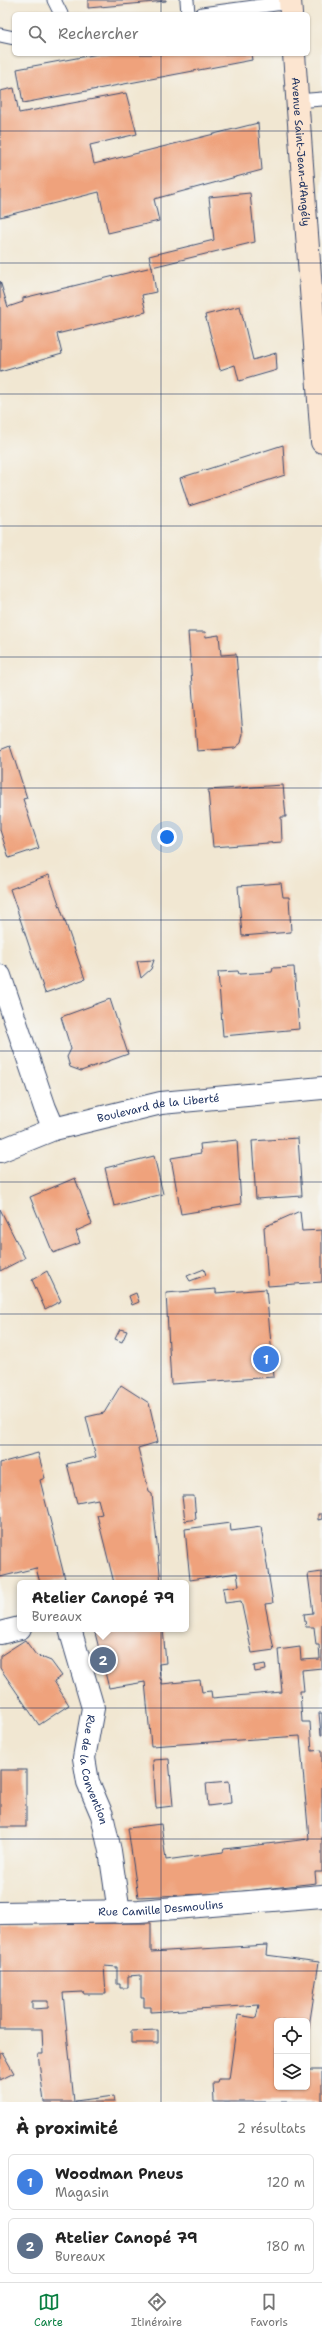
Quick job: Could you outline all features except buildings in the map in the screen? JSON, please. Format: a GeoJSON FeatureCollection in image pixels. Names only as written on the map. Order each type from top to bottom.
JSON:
{"type":"FeatureCollection","features":[{"type":"Feature","properties":{"kind":"main road","name":"Avenue Saint-Jean-d'Angély"},"geometry":{"type":"LineString","coordinates":[[294,56],[322,442]]}},
{"type":"Feature","properties":{"kind":"street"},"geometry":{"type":"LineString","coordinates":[[0,976],[45,1108],[54,1129]]}},
{"type":"Feature","properties":{"kind":"street","name":"Boulevard de la Liberté"},"geometry":{"type":"LineString","coordinates":[[0,1151],[54,1129],[161,1103],[322,1088]]}},
{"type":"Feature","properties":{"kind":"street"},"geometry":{"type":"LineString","coordinates":[[0,1633],[17,1629]]}},
{"type":"Feature","properties":{"kind":"street","name":"Rue de la Convention"},"geometry":{"type":"LineString","coordinates":[[71,1632],[93,1708],[84,1758],[88,1782],[102,1815],[110,1851],[119,1912]]}},
{"type":"Feature","properties":{"kind":"street","name":"Rue Camille Desmoulins"},"geometry":{"type":"LineString","coordinates":[[0,1913],[119,1912],[189,1908],[322,1896]]}},
{"type":"Feature","properties":{"kind":"lane"},"geometry":{"type":"LineString","coordinates":[[54,0],[60,12]]}},
{"type":"Feature","properties":{"kind":"lane"},"geometry":{"type":"LineString","coordinates":[[187,0],[188,12]]}},
{"type":"Feature","properties":{"kind":"lane"},"geometry":{"type":"LineString","coordinates":[[222,12],[290,5]]}},
{"type":"Feature","properties":{"kind":"lane"},"geometry":{"type":"LineString","coordinates":[[0,35],[12,38]]}},
{"type":"Feature","properties":{"kind":"lane"},"geometry":{"type":"LineString","coordinates":[[297,102],[322,99]]}},
{"type":"Feature","properties":{"kind":"place","name":"Woodman Pneus"},"geometry":{"type":"Point","coordinates":[266,1359]}},
{"type":"Feature","properties":{"kind":"place","name":"Atelier Canopé 79"},"geometry":{"type":"Point","coordinates":[103,1660]}}]}
